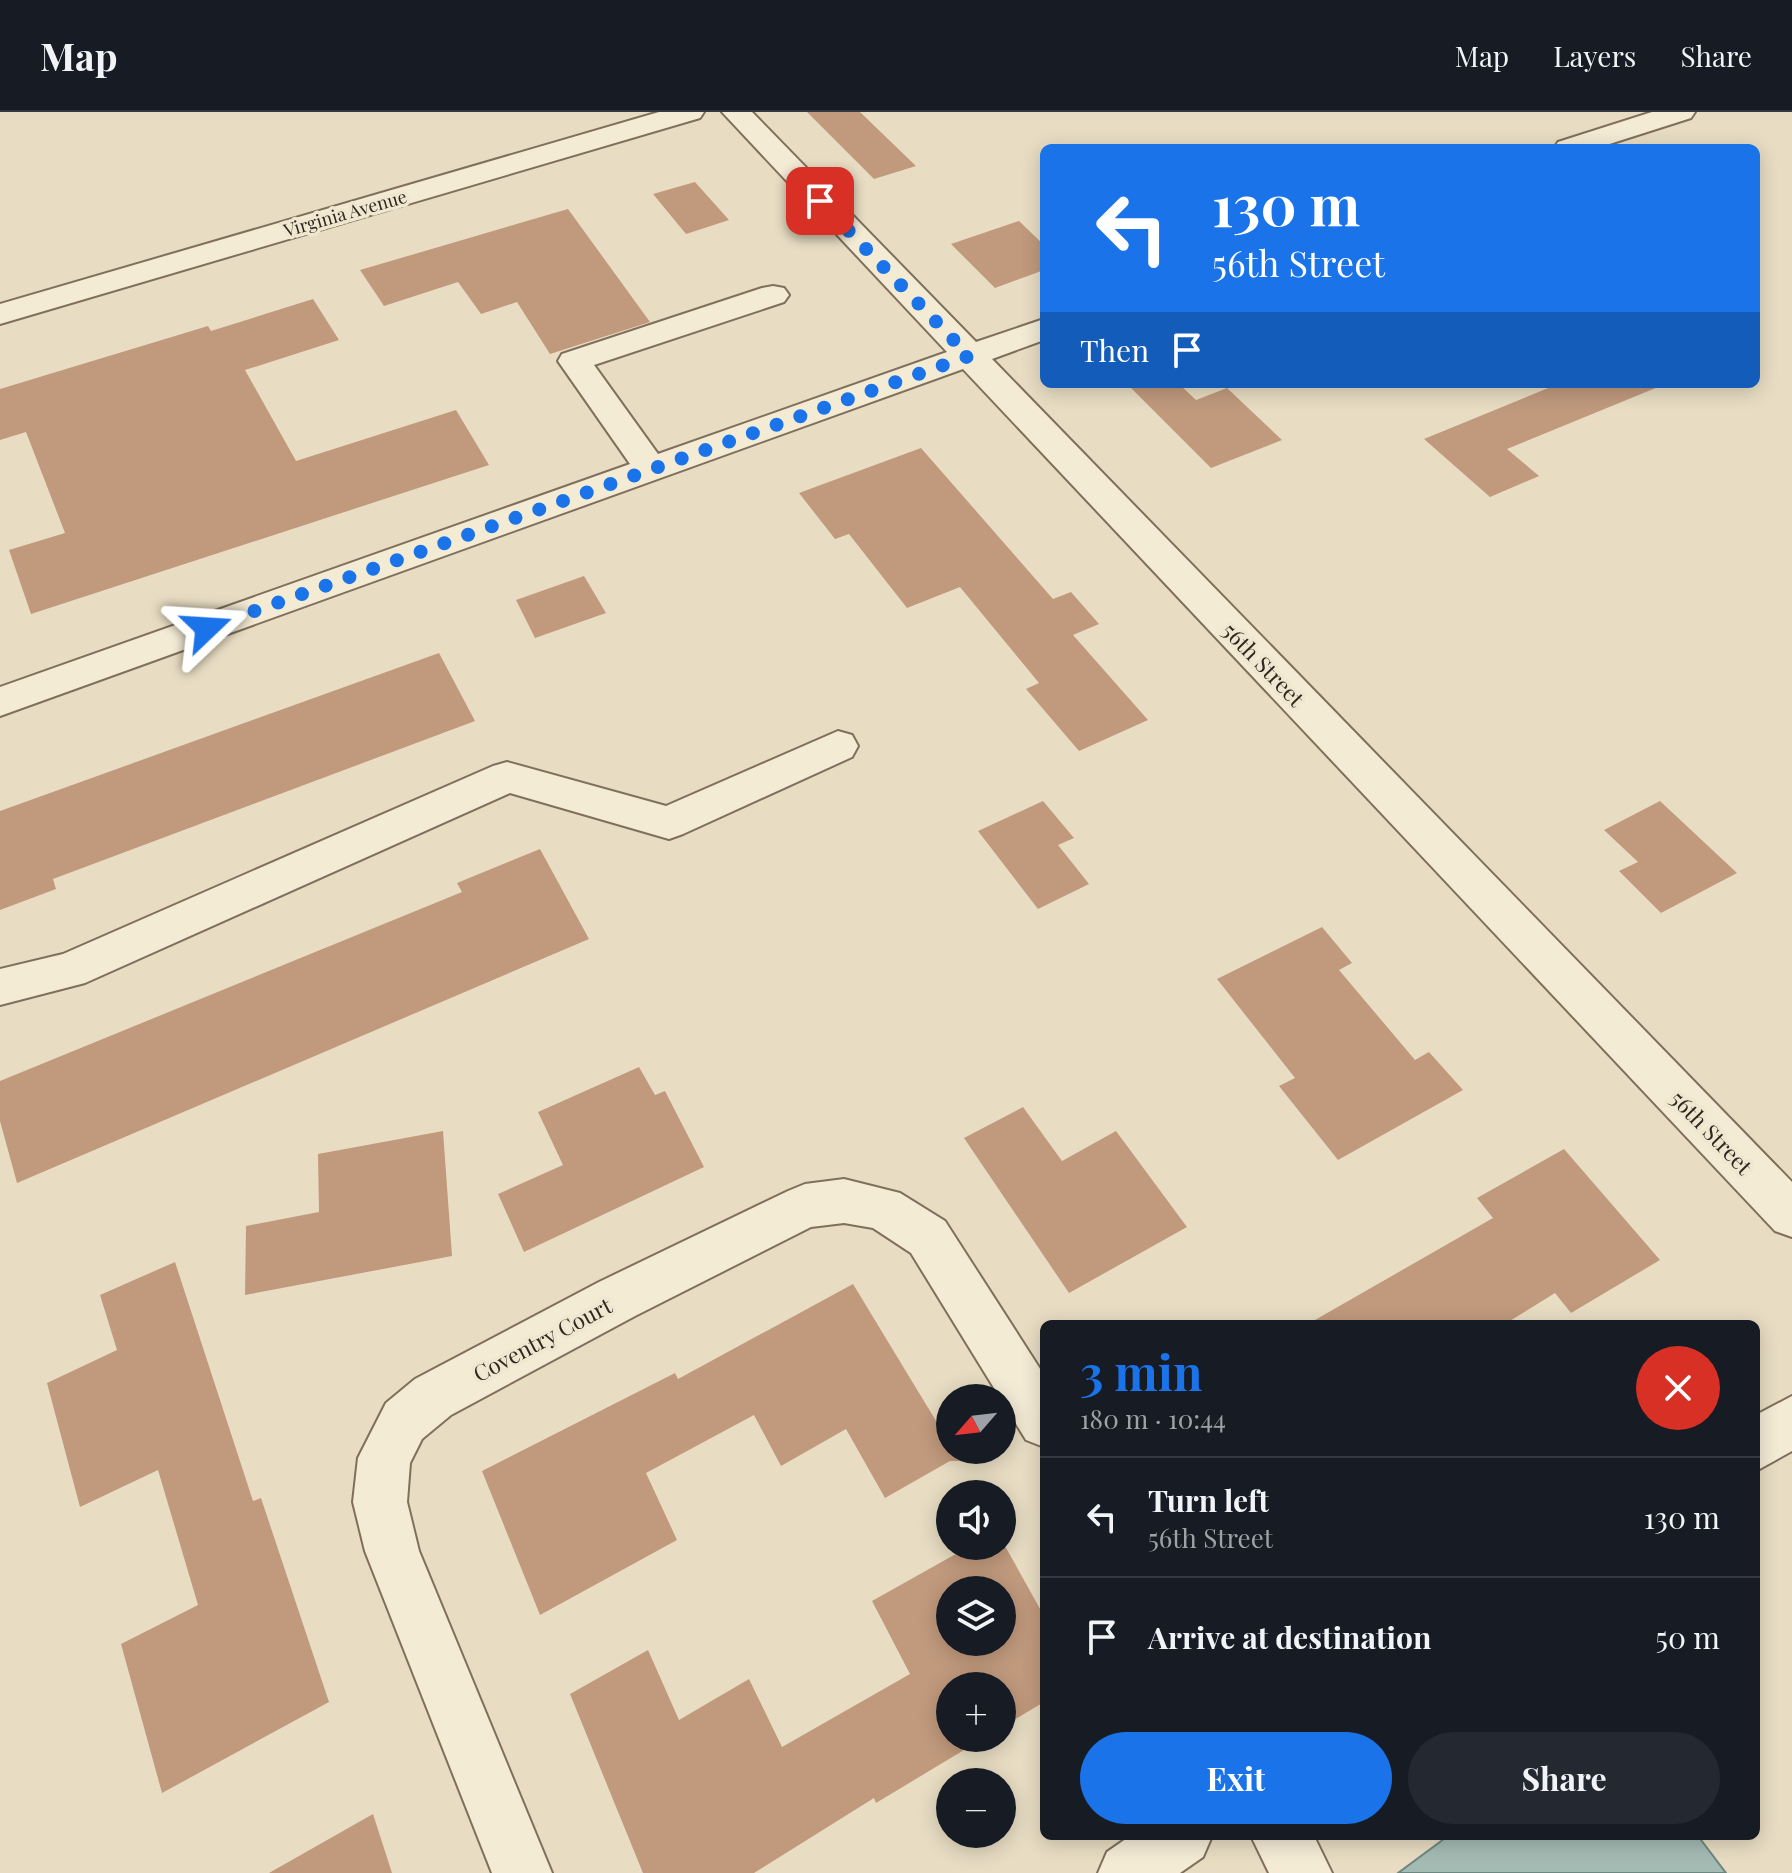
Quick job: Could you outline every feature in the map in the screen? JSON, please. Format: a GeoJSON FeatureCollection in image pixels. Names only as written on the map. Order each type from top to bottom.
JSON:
{"type":"FeatureCollection","features":[{"type":"Feature","properties":{"kind":"street","name":"Virginia Avenue"},"geometry":{"type":"LineString","coordinates":[[0,314],[690,112]]}},
{"type":"Feature","properties":{"kind":"street","name":"56th Street"},"geometry":{"type":"LineString","coordinates":[[736,112],[1792,1215]]}},
{"type":"Feature","properties":{"kind":"street"},"geometry":{"type":"LineString","coordinates":[[1581,144],[1681,112]]}},
{"type":"Feature","properties":{"kind":"street"},"geometry":{"type":"LineString","coordinates":[[651,469],[574,361],[773,295]]}},
{"type":"Feature","properties":{"kind":"street"},"geometry":{"type":"LineString","coordinates":[[0,702],[1040,330]]}},
{"type":"Feature","properties":{"kind":"street"},"geometry":{"type":"LineString","coordinates":[[0,987],[70,970],[507,777],[669,823],[838,746]]}},
{"type":"Feature","properties":{"kind":"street","name":"Coventry Court"},"geometry":{"type":"LineString","coordinates":[[522,1873],[392,1551],[380,1502],[384,1458],[404,1421],[433,1397],[617,1299],[805,1206],[844,1201],[883,1208],[928,1237],[1040,1416]]}},
{"type":"Feature","properties":{"kind":"street"},"geometry":{"type":"LineString","coordinates":[[1760,1442],[1792,1421]]}},
{"type":"Feature","properties":{"kind":"street"},"geometry":{"type":"LineString","coordinates":[[1128,1873],[1176,1840]]}},
{"type":"Feature","properties":{"kind":"street"},"geometry":{"type":"LineString","coordinates":[[1283,1840],[1302,1873]]}},
{"type":"Feature","properties":{"kind":"water"},"geometry":{"type":"Polygon","coordinates":[[[1443,1840],[1701,1840],[1726,1873],[1398,1873],[1443,1840]]]}},
{"type":"Feature","properties":{"kind":"building"},"geometry":{"type":"Polygon","coordinates":[[[807,112],[860,112],[916,166],[874,179],[807,112]]]}},
{"type":"Feature","properties":{"kind":"building"},"geometry":{"type":"Polygon","coordinates":[[[695,182],[729,220],[686,234],[653,194],[695,182]]]}},
{"type":"Feature","properties":{"kind":"building"},"geometry":{"type":"Polygon","coordinates":[[[568,209],[650,322],[550,354],[517,302],[481,314],[458,282],[384,306],[360,270],[568,209]]]}},
{"type":"Feature","properties":{"kind":"building"},"geometry":{"type":"Polygon","coordinates":[[[1019,221],[1040,241],[1040,271],[995,288],[951,244],[1019,221]]]}},
{"type":"Feature","properties":{"kind":"building"},"geometry":{"type":"Polygon","coordinates":[[[313,299],[339,340],[245,370],[296,461],[456,410],[489,465],[31,614],[9,550],[65,533],[26,432],[0,440],[0,389],[208,326],[211,331],[313,299]]]}},
{"type":"Feature","properties":{"kind":"building"},"geometry":{"type":"Polygon","coordinates":[[[1131,388],[1183,388],[1196,400],[1227,388],[1282,440],[1211,468],[1131,388]]]}},
{"type":"Feature","properties":{"kind":"building"},"geometry":{"type":"Polygon","coordinates":[[[1548,388],[1656,388],[1507,449],[1539,476],[1490,497],[1424,439],[1548,388]]]}},
{"type":"Feature","properties":{"kind":"building"},"geometry":{"type":"Polygon","coordinates":[[[921,448],[1053,599],[1071,592],[1099,624],[1073,635],[1148,720],[1079,751],[1026,689],[1039,683],[960,587],[907,608],[849,534],[835,539],[799,493],[921,448]]]}},
{"type":"Feature","properties":{"kind":"building"},"geometry":{"type":"Polygon","coordinates":[[[584,576],[606,613],[535,638],[516,600],[584,576]]]}},
{"type":"Feature","properties":{"kind":"building"},"geometry":{"type":"Polygon","coordinates":[[[439,653],[475,721],[53,879],[56,889],[0,910],[0,811],[439,653]]]}},
{"type":"Feature","properties":{"kind":"building"},"geometry":{"type":"Polygon","coordinates":[[[1043,801],[1074,838],[1058,845],[1089,884],[1038,909],[978,831],[1043,801]]]}},
{"type":"Feature","properties":{"kind":"building"},"geometry":{"type":"Polygon","coordinates":[[[1660,801],[1737,873],[1661,913],[1619,871],[1638,862],[1604,830],[1660,801]]]}},
{"type":"Feature","properties":{"kind":"building"},"geometry":{"type":"Polygon","coordinates":[[[540,849],[589,939],[17,1183],[0,1121],[0,1081],[462,892],[457,883],[540,849]]]}},
{"type":"Feature","properties":{"kind":"building"},"geometry":{"type":"Polygon","coordinates":[[[1322,927],[1352,963],[1339,970],[1415,1060],[1429,1052],[1463,1090],[1338,1160],[1279,1086],[1295,1078],[1217,979],[1322,927]]]}},
{"type":"Feature","properties":{"kind":"building"},"geometry":{"type":"Polygon","coordinates":[[[639,1067],[655,1095],[665,1091],[704,1167],[524,1252],[498,1194],[563,1165],[538,1112],[639,1067]]]}},
{"type":"Feature","properties":{"kind":"building"},"geometry":{"type":"Polygon","coordinates":[[[1023,1107],[1062,1161],[1116,1131],[1187,1227],[1069,1293],[964,1138],[1023,1107]]]}},
{"type":"Feature","properties":{"kind":"building"},"geometry":{"type":"Polygon","coordinates":[[[443,1131],[452,1256],[245,1295],[246,1226],[319,1212],[318,1154],[443,1131]]]}},
{"type":"Feature","properties":{"kind":"building"},"geometry":{"type":"Polygon","coordinates":[[[1564,1149],[1660,1260],[1571,1313],[1555,1293],[1511,1320],[1315,1320],[1493,1218],[1477,1198],[1564,1149]]]}},
{"type":"Feature","properties":{"kind":"building"},"geometry":{"type":"Polygon","coordinates":[[[175,1262],[253,1501],[261,1498],[329,1702],[162,1793],[121,1644],[198,1605],[158,1470],[80,1507],[47,1383],[117,1350],[100,1295],[175,1262]]]}},
{"type":"Feature","properties":{"kind":"building"},"geometry":{"type":"Polygon","coordinates":[[[853,1284],[936,1421],[936,1464],[945,1464],[885,1498],[846,1429],[781,1466],[754,1415],[646,1473],[677,1540],[540,1615],[482,1471],[675,1373],[678,1379],[853,1284]]]}},
{"type":"Feature","properties":{"kind":"building"},"geometry":{"type":"Polygon","coordinates":[[[945,1560],[1013,1560],[1040,1609],[1040,1704],[1016,1719],[1016,1672],[936,1672],[936,1752],[961,1752],[876,1803],[874,1798],[754,1873],[643,1873],[570,1694],[648,1650],[679,1720],[749,1679],[782,1747],[910,1674],[872,1601],[945,1560]]]}},
{"type":"Feature","properties":{"kind":"building"},"geometry":{"type":"Polygon","coordinates":[[[373,1814],[392,1873],[269,1873],[373,1814]]]}},
{"type":"Feature","properties":{"kind":"route"},"geometry":{"type":"LineString","coordinates":[[207,628],[969,356],[820,201]]}}]}
